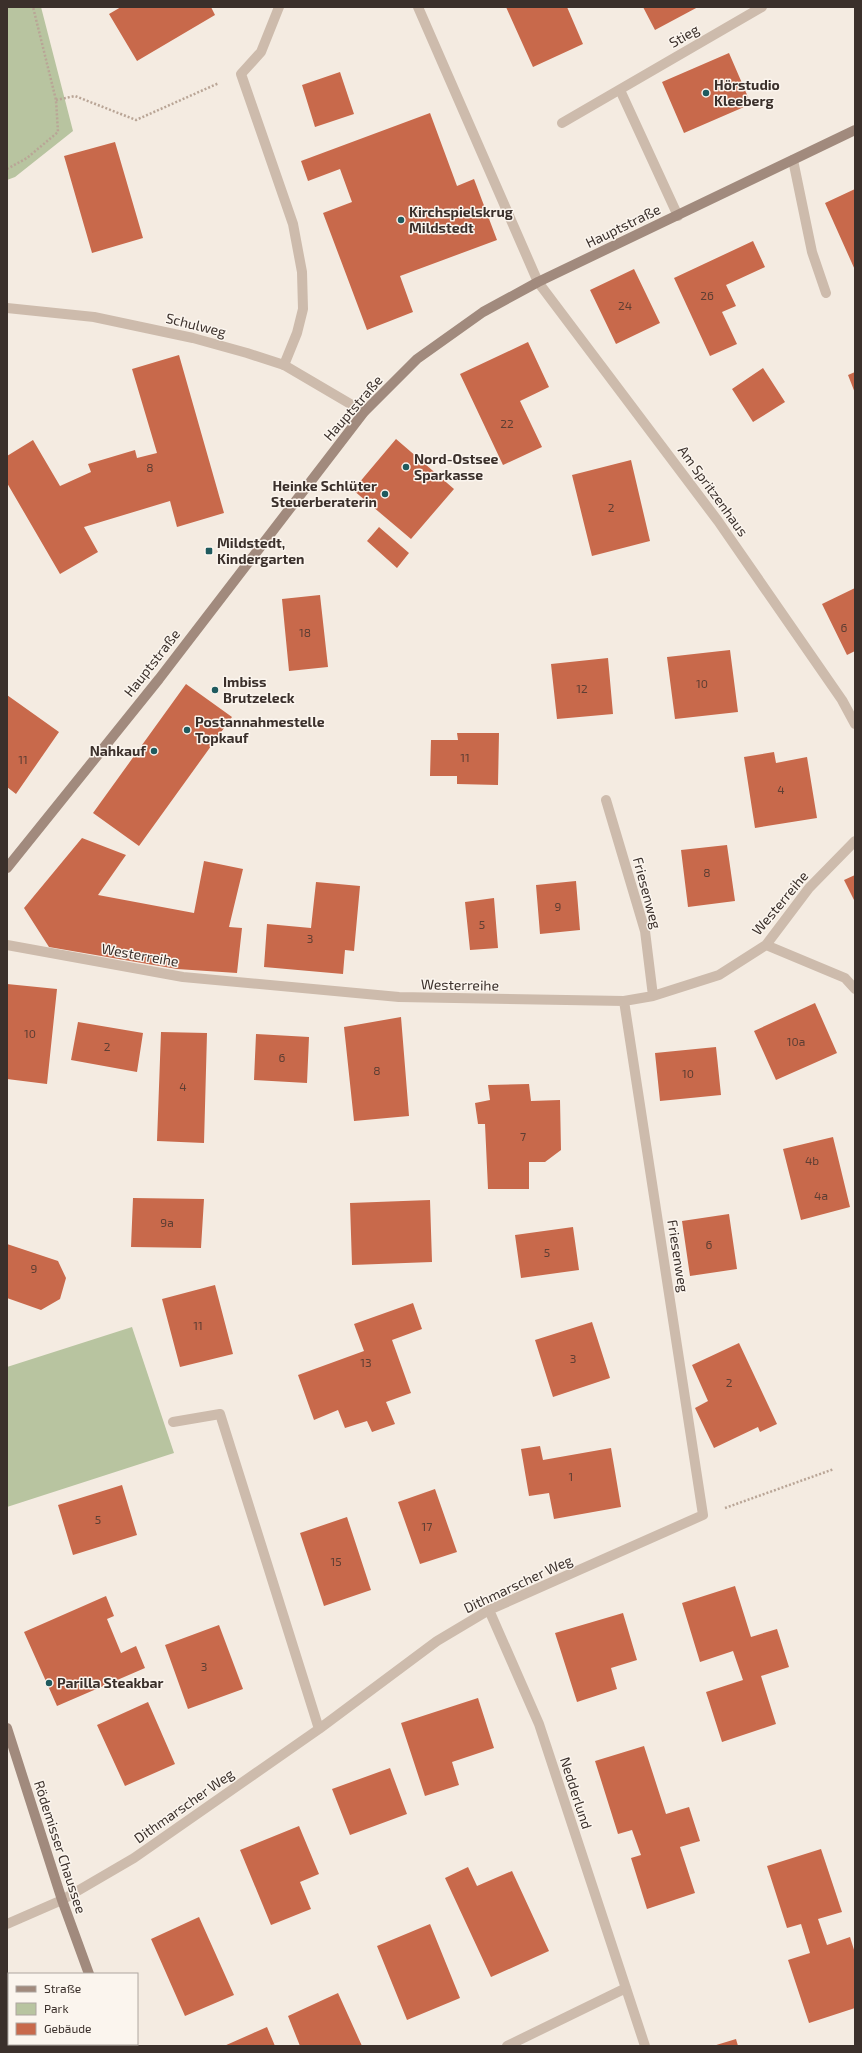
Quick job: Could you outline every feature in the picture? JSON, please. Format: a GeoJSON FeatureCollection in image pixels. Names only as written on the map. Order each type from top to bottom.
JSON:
{"type":"FeatureCollection","features":[{"type":"Feature","properties":{"kind":"street"},"geometry":{"type":"LineString","coordinates":[[279,7],[261,52],[241,74],[293,224],[302,272],[302,309],[297,333],[284,365]]}},
{"type":"Feature","properties":{"kind":"street","name":"Am Spritzenhaus"},"geometry":{"type":"LineString","coordinates":[[418,7],[538,282],[718,521],[842,700],[855,724]]}},
{"type":"Feature","properties":{"kind":"street","name":"Stieg"},"geometry":{"type":"LineString","coordinates":[[562,123],[762,7]]}},
{"type":"Feature","properties":{"kind":"street"},"geometry":{"type":"LineString","coordinates":[[620,90],[678,216]]}},
{"type":"Feature","properties":{"kind":"street","name":"Hauptstraße"},"geometry":{"type":"LineString","coordinates":[[7,868],[159,679],[364,412],[417,359],[483,312],[538,282],[855,130]]}},
{"type":"Feature","properties":{"kind":"street"},"geometry":{"type":"LineString","coordinates":[[793,160],[812,252],[826,293]]}},
{"type":"Feature","properties":{"kind":"street","name":"Schulweg"},"geometry":{"type":"LineString","coordinates":[[7,308],[94,317],[193,338],[284,365],[364,412]]}},
{"type":"Feature","properties":{"kind":"street","name":"Friesenweg"},"geometry":{"type":"LineString","coordinates":[[606,800],[644,931],[653,996]]}},
{"type":"Feature","properties":{"kind":"street","name":"Westerreihe"},"geometry":{"type":"LineString","coordinates":[[7,945],[183,977],[391,997],[624,1001],[653,996],[718,975],[766,945],[809,888],[855,841]]}},
{"type":"Feature","properties":{"kind":"street"},"geometry":{"type":"LineString","coordinates":[[766,945],[845,978],[855,989]]}},
{"type":"Feature","properties":{"kind":"street","name":"Friesenweg"},"geometry":{"type":"LineString","coordinates":[[624,1001],[704,1515]]}},
{"type":"Feature","properties":{"kind":"street"},"geometry":{"type":"LineString","coordinates":[[173,1422],[220,1414],[319,1729]]}},
{"type":"Feature","properties":{"kind":"street","name":"Dithmarscher Weg"},"geometry":{"type":"LineString","coordinates":[[7,1924],[62,1900],[134,1858],[319,1729],[437,1641],[489,1610],[704,1515]]}},
{"type":"Feature","properties":{"kind":"street","name":"Nedderlund"},"geometry":{"type":"LineString","coordinates":[[489,1610],[539,1724],[644,2046]]}},
{"type":"Feature","properties":{"kind":"street","name":"Rödemisser Chaussee"},"geometry":{"type":"LineString","coordinates":[[7,1728],[62,1900],[89,1973]]}},
{"type":"Feature","properties":{"kind":"street"},"geometry":{"type":"LineString","coordinates":[[507,2046],[626,1988]]}},
{"type":"Feature","properties":{"kind":"path"},"geometry":{"type":"LineString","coordinates":[[7,169],[27,158],[58,132],[56,100],[33,7]]}},
{"type":"Feature","properties":{"kind":"path"},"geometry":{"type":"LineString","coordinates":[[56,100],[75,96],[136,120],[241,74]]}},
{"type":"Feature","properties":{"kind":"path"},"geometry":{"type":"LineString","coordinates":[[704,1515],[834,1469]]}},
{"type":"Feature","properties":{"kind":"green space"},"geometry":{"type":"Polygon","coordinates":[[[7,7],[41,7],[73,131],[15,177],[7,180],[7,7]]]}},
{"type":"Feature","properties":{"kind":"green space"},"geometry":{"type":"Polygon","coordinates":[[[132,1327],[174,1453],[7,1507],[7,1367],[132,1327]]]}},
{"type":"Feature","properties":{"kind":"building"},"geometry":{"type":"Polygon","coordinates":[[[121,7],[211,7],[215,15],[137,61],[109,14],[121,7]]]}},
{"type":"Feature","properties":{"kind":"building"},"geometry":{"type":"Polygon","coordinates":[[[506,7],[567,7],[583,44],[533,67],[506,7]]]}},
{"type":"Feature","properties":{"kind":"building"},"geometry":{"type":"Polygon","coordinates":[[[643,7],[698,7],[655,30],[643,7]]]}},
{"type":"Feature","properties":{"kind":"building","name":"Hörstudio Kleeberg"},"geometry":{"type":"Polygon","coordinates":[[[729,53],[751,104],[684,133],[662,82],[729,53]]]}},
{"type":"Feature","properties":{"kind":"building"},"geometry":{"type":"Polygon","coordinates":[[[340,72],[354,114],[315,127],[302,85],[340,72]]]}},
{"type":"Feature","properties":{"kind":"building"},"geometry":{"type":"Polygon","coordinates":[[[430,113],[457,186],[474,179],[497,240],[400,276],[413,312],[367,330],[323,213],[352,202],[340,169],[308,181],[301,161],[430,113]]]}},
{"type":"Feature","properties":{"kind":"building"},"geometry":{"type":"Polygon","coordinates":[[[115,142],[143,238],[92,253],[64,156],[115,142]]]}},
{"type":"Feature","properties":{"kind":"building"},"geometry":{"type":"Polygon","coordinates":[[[855,189],[855,270],[825,203],[855,189]]]}},
{"type":"Feature","properties":{"kind":"building"},"geometry":{"type":"Polygon","coordinates":[[[753,241],[765,267],[726,285],[736,306],[722,312],[737,344],[710,356],[674,278],[753,241]]]}},
{"type":"Feature","properties":{"kind":"building"},"geometry":{"type":"Polygon","coordinates":[[[634,269],[660,323],[616,344],[590,290],[634,269]]]}},
{"type":"Feature","properties":{"kind":"building"},"geometry":{"type":"Polygon","coordinates":[[[528,342],[549,387],[520,401],[542,447],[503,465],[460,374],[528,342]]]}},
{"type":"Feature","properties":{"kind":"building"},"geometry":{"type":"Polygon","coordinates":[[[179,355],[224,513],[177,527],[170,501],[84,527],[98,552],[60,574],[7,483],[7,456],[33,440],[60,486],[91,472],[88,464],[135,450],[137,458],[157,453],[132,369],[179,355]]]}},
{"type":"Feature","properties":{"kind":"building"},"geometry":{"type":"Polygon","coordinates":[[[763,368],[785,402],[753,422],[732,389],[763,368]]]}},
{"type":"Feature","properties":{"kind":"building"},"geometry":{"type":"Polygon","coordinates":[[[855,372],[855,393],[848,375],[855,372]]]}},
{"type":"Feature","properties":{"kind":"building"},"geometry":{"type":"Polygon","coordinates":[[[396,439],[454,489],[411,539],[353,490],[396,439]]]}},
{"type":"Feature","properties":{"kind":"building"},"geometry":{"type":"Polygon","coordinates":[[[631,460],[650,541],[592,556],[572,475],[631,460]]]}},
{"type":"Feature","properties":{"kind":"building"},"geometry":{"type":"Polygon","coordinates":[[[379,527],[409,553],[397,568],[367,541],[379,527]]]}},
{"type":"Feature","properties":{"kind":"building"},"geometry":{"type":"Polygon","coordinates":[[[855,588],[855,651],[847,655],[822,604],[855,588]]]}},
{"type":"Feature","properties":{"kind":"building"},"geometry":{"type":"Polygon","coordinates":[[[320,595],[328,667],[289,671],[282,599],[320,595]]]}},
{"type":"Feature","properties":{"kind":"building"},"geometry":{"type":"Polygon","coordinates":[[[730,650],[738,712],[675,719],[667,657],[730,650]]]}},
{"type":"Feature","properties":{"kind":"building"},"geometry":{"type":"Polygon","coordinates":[[[608,658],[613,714],[557,719],[551,664],[608,658]]]}},
{"type":"Feature","properties":{"kind":"building"},"geometry":{"type":"Polygon","coordinates":[[[186,684],[232,717],[139,846],[93,813],[186,684]]]}},
{"type":"Feature","properties":{"kind":"building"},"geometry":{"type":"Polygon","coordinates":[[[7,695],[59,732],[16,794],[7,787],[7,695]]]}},
{"type":"Feature","properties":{"kind":"building"},"geometry":{"type":"Polygon","coordinates":[[[457,733],[499,733],[498,785],[457,784],[457,776],[430,776],[431,740],[458,740],[457,733]]]}},
{"type":"Feature","properties":{"kind":"building"},"geometry":{"type":"Polygon","coordinates":[[[774,752],[776,763],[807,757],[817,818],[755,828],[744,757],[774,752]]]}},
{"type":"Feature","properties":{"kind":"building"},"geometry":{"type":"Polygon","coordinates":[[[82,838],[126,855],[98,895],[194,913],[204,861],[243,869],[229,927],[242,928],[237,973],[177,969],[49,947],[24,908],[82,838]]]}},
{"type":"Feature","properties":{"kind":"building"},"geometry":{"type":"Polygon","coordinates":[[[727,845],[735,901],[688,907],[681,850],[727,845]]]}},
{"type":"Feature","properties":{"kind":"building"},"geometry":{"type":"Polygon","coordinates":[[[855,875],[855,902],[844,880],[855,875]]]}},
{"type":"Feature","properties":{"kind":"building"},"geometry":{"type":"Polygon","coordinates":[[[576,881],[580,930],[540,934],[536,885],[576,881]]]}},
{"type":"Feature","properties":{"kind":"building"},"geometry":{"type":"Polygon","coordinates":[[[316,882],[360,886],[354,951],[345,950],[343,974],[264,967],[267,924],[311,928],[316,882]]]}},
{"type":"Feature","properties":{"kind":"building"},"geometry":{"type":"Polygon","coordinates":[[[494,898],[498,948],[470,950],[465,902],[494,898]]]}},
{"type":"Feature","properties":{"kind":"building"},"geometry":{"type":"Polygon","coordinates":[[[7,984],[57,989],[47,1084],[7,1079],[7,984]]]}},
{"type":"Feature","properties":{"kind":"building"},"geometry":{"type":"Polygon","coordinates":[[[815,1003],[837,1053],[776,1080],[754,1031],[815,1003]]]}},
{"type":"Feature","properties":{"kind":"building"},"geometry":{"type":"Polygon","coordinates":[[[401,1017],[409,1116],[354,1121],[344,1027],[401,1017]]]}},
{"type":"Feature","properties":{"kind":"building"},"geometry":{"type":"Polygon","coordinates":[[[78,1022],[143,1033],[137,1072],[71,1060],[78,1022]]]}},
{"type":"Feature","properties":{"kind":"building"},"geometry":{"type":"Polygon","coordinates":[[[161,1032],[207,1033],[204,1143],[157,1141],[161,1032]]]}},
{"type":"Feature","properties":{"kind":"building"},"geometry":{"type":"Polygon","coordinates":[[[256,1034],[309,1037],[307,1083],[254,1080],[256,1034]]]}},
{"type":"Feature","properties":{"kind":"building"},"geometry":{"type":"Polygon","coordinates":[[[716,1047],[721,1095],[660,1101],[655,1053],[716,1047]]]}},
{"type":"Feature","properties":{"kind":"building"},"geometry":{"type":"Polygon","coordinates":[[[529,1084],[531,1101],[560,1100],[561,1150],[545,1162],[529,1162],[529,1189],[488,1189],[485,1124],[478,1124],[475,1103],[490,1100],[488,1085],[529,1084]]]}},
{"type":"Feature","properties":{"kind":"building"},"geometry":{"type":"Polygon","coordinates":[[[833,1137],[850,1207],[801,1220],[783,1149],[833,1137]]]}},
{"type":"Feature","properties":{"kind":"building"},"geometry":{"type":"Polygon","coordinates":[[[133,1198],[204,1199],[201,1248],[131,1247],[133,1198]]]}},
{"type":"Feature","properties":{"kind":"building"},"geometry":{"type":"Polygon","coordinates":[[[430,1200],[432,1262],[352,1265],[350,1203],[430,1200]]]}},
{"type":"Feature","properties":{"kind":"building"},"geometry":{"type":"Polygon","coordinates":[[[729,1214],[737,1269],[690,1276],[682,1221],[729,1214]]]}},
{"type":"Feature","properties":{"kind":"building"},"geometry":{"type":"Polygon","coordinates":[[[573,1227],[579,1270],[521,1278],[515,1235],[573,1227]]]}},
{"type":"Feature","properties":{"kind":"building"},"geometry":{"type":"Polygon","coordinates":[[[7,1244],[58,1261],[66,1278],[60,1299],[41,1310],[7,1298],[7,1244]]]}},
{"type":"Feature","properties":{"kind":"building"},"geometry":{"type":"Polygon","coordinates":[[[215,1285],[233,1354],[180,1367],[162,1299],[215,1285]]]}},
{"type":"Feature","properties":{"kind":"building"},"geometry":{"type":"Polygon","coordinates":[[[413,1303],[422,1329],[392,1340],[411,1393],[386,1402],[395,1424],[372,1432],[367,1421],[345,1428],[338,1410],[314,1420],[298,1375],[364,1351],[354,1324],[413,1303]]]}},
{"type":"Feature","properties":{"kind":"building"},"geometry":{"type":"Polygon","coordinates":[[[592,1322],[610,1378],[553,1397],[535,1340],[592,1322]]]}},
{"type":"Feature","properties":{"kind":"building"},"geometry":{"type":"Polygon","coordinates":[[[739,1343],[777,1424],[760,1432],[758,1427],[714,1448],[695,1408],[708,1401],[692,1365],[739,1343]]]}},
{"type":"Feature","properties":{"kind":"building"},"geometry":{"type":"Polygon","coordinates":[[[540,1446],[543,1460],[611,1448],[621,1507],[554,1519],[549,1493],[529,1496],[521,1449],[540,1446]]]}},
{"type":"Feature","properties":{"kind":"building"},"geometry":{"type":"Polygon","coordinates":[[[122,1485],[137,1535],[73,1555],[58,1505],[122,1485]]]}},
{"type":"Feature","properties":{"kind":"building"},"geometry":{"type":"Polygon","coordinates":[[[435,1489],[457,1552],[420,1564],[398,1502],[435,1489]]]}},
{"type":"Feature","properties":{"kind":"building"},"geometry":{"type":"Polygon","coordinates":[[[347,1517],[371,1590],[324,1606],[300,1533],[347,1517]]]}},
{"type":"Feature","properties":{"kind":"building"},"geometry":{"type":"Polygon","coordinates":[[[735,1586],[751,1637],[777,1629],[789,1667],[761,1676],[776,1724],[722,1742],[706,1692],[743,1680],[733,1651],[700,1662],[682,1603],[735,1586]]]}},
{"type":"Feature","properties":{"kind":"building"},"geometry":{"type":"Polygon","coordinates":[[[106,1596],[114,1616],[107,1619],[121,1653],[136,1646],[145,1668],[57,1706],[24,1632],[106,1596]]]}},
{"type":"Feature","properties":{"kind":"building"},"geometry":{"type":"Polygon","coordinates":[[[623,1613],[637,1660],[611,1668],[617,1689],[577,1702],[555,1633],[623,1613]]]}},
{"type":"Feature","properties":{"kind":"building"},"geometry":{"type":"Polygon","coordinates":[[[219,1625],[243,1689],[188,1709],[165,1645],[219,1625]]]}},
{"type":"Feature","properties":{"kind":"building"},"geometry":{"type":"Polygon","coordinates":[[[478,1698],[494,1748],[452,1762],[459,1785],[425,1796],[401,1723],[478,1698]]]}},
{"type":"Feature","properties":{"kind":"building"},"geometry":{"type":"Polygon","coordinates":[[[148,1702],[175,1764],[125,1786],[97,1725],[148,1702]]]}},
{"type":"Feature","properties":{"kind":"building"},"geometry":{"type":"Polygon","coordinates":[[[644,1746],[666,1814],[689,1807],[700,1841],[680,1847],[695,1893],[647,1909],[631,1858],[641,1855],[632,1830],[618,1834],[595,1761],[644,1746]]]}},
{"type":"Feature","properties":{"kind":"building"},"geometry":{"type":"Polygon","coordinates":[[[390,1768],[407,1814],[350,1835],[332,1789],[390,1768]]]}},
{"type":"Feature","properties":{"kind":"building"},"geometry":{"type":"Polygon","coordinates":[[[299,1826],[319,1874],[300,1882],[311,1909],[271,1925],[240,1850],[299,1826]]]}},
{"type":"Feature","properties":{"kind":"building"},"geometry":{"type":"Polygon","coordinates":[[[821,1849],[842,1912],[818,1919],[827,1945],[850,1937],[855,1953],[855,2008],[809,2023],[788,1960],[810,1953],[801,1924],[787,1928],[767,1866],[821,1849]]]}},
{"type":"Feature","properties":{"kind":"building"},"geometry":{"type":"Polygon","coordinates":[[[468,1867],[477,1886],[512,1871],[549,1951],[491,1977],[445,1878],[468,1867]]]}},
{"type":"Feature","properties":{"kind":"building"},"geometry":{"type":"Polygon","coordinates":[[[199,1917],[234,1995],[185,2016],[151,1939],[199,1917]]]}},
{"type":"Feature","properties":{"kind":"building"},"geometry":{"type":"Polygon","coordinates":[[[430,1924],[460,1998],[407,2020],[377,1946],[430,1924]]]}},
{"type":"Feature","properties":{"kind":"building"},"geometry":{"type":"Polygon","coordinates":[[[7,1993],[8,2045],[30,2046],[7,2046],[7,1993]]]}},
{"type":"Feature","properties":{"kind":"building"},"geometry":{"type":"Polygon","coordinates":[[[338,1993],[362,2046],[300,2046],[288,2016],[338,1993]]]}},
{"type":"Feature","properties":{"kind":"building"},"geometry":{"type":"Polygon","coordinates":[[[267,2027],[275,2046],[224,2046],[267,2027]]]}},
{"type":"Feature","properties":{"kind":"building"},"geometry":{"type":"Polygon","coordinates":[[[736,2039],[738,2046],[713,2046],[736,2039]]]}},
{"type":"Feature","properties":{"kind":"place","name":"Hörstudio Kleeberg"},"geometry":{"type":"Point","coordinates":[706,93]}},
{"type":"Feature","properties":{"kind":"place","name":"Kirchspielskrug Mildstedt"},"geometry":{"type":"Point","coordinates":[401,220]}},
{"type":"Feature","properties":{"kind":"place","name":"Nord-Ostsee Sparkasse"},"geometry":{"type":"Point","coordinates":[406,467]}},
{"type":"Feature","properties":{"kind":"place","name":"Heinke Schlüter Steuerberaterin"},"geometry":{"type":"Point","coordinates":[385,494]}},
{"type":"Feature","properties":{"kind":"place","name":"Mildstedt, Kindergarten"},"geometry":{"type":"Point","coordinates":[209,551]}},
{"type":"Feature","properties":{"kind":"place","name":"Imbiss Brutzeleck"},"geometry":{"type":"Point","coordinates":[215,690]}},
{"type":"Feature","properties":{"kind":"place","name":"Postannahmestelle Topkauf"},"geometry":{"type":"Point","coordinates":[187,730]}},
{"type":"Feature","properties":{"kind":"place","name":"Nahkauf"},"geometry":{"type":"Point","coordinates":[154,751]}},
{"type":"Feature","properties":{"kind":"place","name":"Parilla Steakbar"},"geometry":{"type":"Point","coordinates":[49,1683]}}]}
